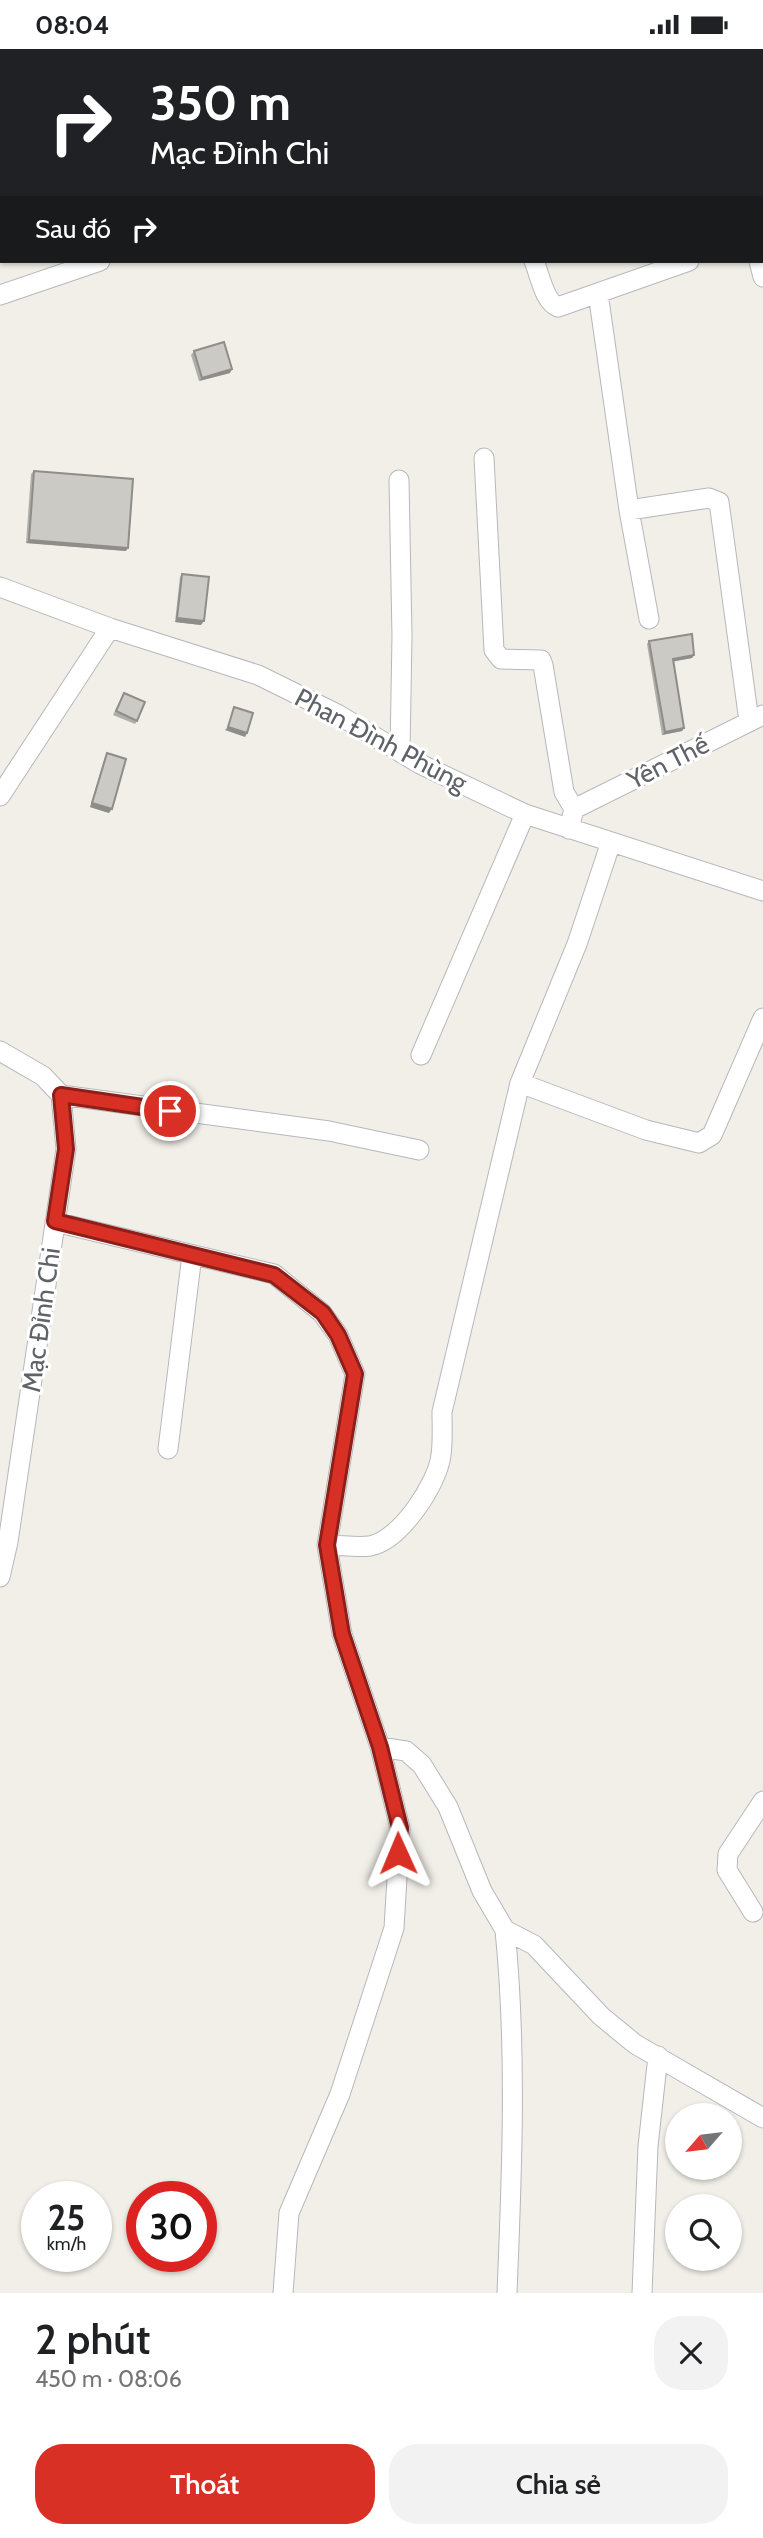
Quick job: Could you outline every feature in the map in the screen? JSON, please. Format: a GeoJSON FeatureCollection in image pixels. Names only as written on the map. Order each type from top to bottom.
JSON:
{"type":"FeatureCollection","features":[{"type":"Feature","properties":{"kind":"street"},"geometry":{"type":"LineString","coordinates":[[0,295],[94,263]]}},
{"type":"Feature","properties":{"kind":"street"},"geometry":{"type":"LineString","coordinates":[[535,263],[547,296],[555,307],[683,263]]}},
{"type":"Feature","properties":{"kind":"street"},"geometry":{"type":"LineString","coordinates":[[598,293],[629,510],[649,619]]}},
{"type":"Feature","properties":{"kind":"street"},"geometry":{"type":"LineString","coordinates":[[484,458],[494,650],[501,659],[541,660],[571,819]]}},
{"type":"Feature","properties":{"kind":"street"},"geometry":{"type":"LineString","coordinates":[[399,480],[402,624],[400,751]]}},
{"type":"Feature","properties":{"kind":"street"},"geometry":{"type":"LineString","coordinates":[[629,510],[709,498],[719,502],[756,718]]}},
{"type":"Feature","properties":{"kind":"street","name":"Phan Đình Phùng"},"geometry":{"type":"LineString","coordinates":[[0,587],[110,628],[258,675],[337,714],[420,764],[525,814],[571,819],[611,842],[763,891]]}},
{"type":"Feature","properties":{"kind":"street"},"geometry":{"type":"LineString","coordinates":[[0,796],[110,628]]}},
{"type":"Feature","properties":{"kind":"street","name":"Yên Thế"},"geometry":{"type":"LineString","coordinates":[[571,819],[756,718]]}},
{"type":"Feature","properties":{"kind":"street"},"geometry":{"type":"LineString","coordinates":[[421,1055],[525,814]]}},
{"type":"Feature","properties":{"kind":"street"},"geometry":{"type":"LineString","coordinates":[[327,1545],[370,1546],[384,1541],[404,1523],[435,1478],[441,1457],[442,1412],[520,1083],[577,944],[611,842]]}},
{"type":"Feature","properties":{"kind":"street"},"geometry":{"type":"LineString","coordinates":[[520,1083],[646,1130],[699,1143],[712,1135],[763,1018]]}},
{"type":"Feature","properties":{"kind":"street"},"geometry":{"type":"LineString","coordinates":[[0,1051],[43,1076],[61,1095],[329,1131],[419,1150]]}},
{"type":"Feature","properties":{"kind":"street","name":"Mạc Đỉnh Chi"},"geometry":{"type":"LineString","coordinates":[[0,1577],[8,1542],[66,1149],[61,1095]]}},
{"type":"Feature","properties":{"kind":"street"},"geometry":{"type":"LineString","coordinates":[[55,1221],[274,1275],[323,1313],[338,1335],[355,1374],[327,1545],[342,1634],[380,1747],[400,1828],[394,1928],[340,2095],[289,2213],[283,2293]]}},
{"type":"Feature","properties":{"kind":"street"},"geometry":{"type":"LineString","coordinates":[[168,1448],[192,1255]]}},
{"type":"Feature","properties":{"kind":"street"},"geometry":{"type":"LineString","coordinates":[[380,1747],[406,1751],[422,1765],[448,1807],[482,1891],[505,1930],[510,1982],[511,2094],[507,2293]]}},
{"type":"Feature","properties":{"kind":"street"},"geometry":{"type":"LineString","coordinates":[[753,1912],[727,1870],[728,1854],[763,1801]]}},
{"type":"Feature","properties":{"kind":"street"},"geometry":{"type":"LineString","coordinates":[[505,1930],[534,1945],[601,2016],[635,2044],[763,2118]]}},
{"type":"Feature","properties":{"kind":"street"},"geometry":{"type":"LineString","coordinates":[[642,2293],[648,2146],[658,2056]]}},
{"type":"Feature","properties":{"kind":"building"},"geometry":{"type":"Polygon","coordinates":[[[224,342],[232,369],[202,378],[194,351],[224,342]]]}},
{"type":"Feature","properties":{"kind":"building"},"geometry":{"type":"Polygon","coordinates":[[[34,471],[133,479],[128,548],[29,540],[34,471]]]}},
{"type":"Feature","properties":{"kind":"building"},"geometry":{"type":"Polygon","coordinates":[[[182,574],[209,577],[204,621],[177,618],[182,574]]]}},
{"type":"Feature","properties":{"kind":"building"},"geometry":{"type":"Polygon","coordinates":[[[692,634],[694,655],[673,659],[684,728],[665,732],[649,641],[692,634]]]}},
{"type":"Feature","properties":{"kind":"building"},"geometry":{"type":"Polygon","coordinates":[[[124,693],[145,702],[137,721],[116,711],[124,693]]]}},
{"type":"Feature","properties":{"kind":"building"},"geometry":{"type":"Polygon","coordinates":[[[234,707],[253,713],[247,733],[228,727],[234,707]]]}},
{"type":"Feature","properties":{"kind":"building"},"geometry":{"type":"Polygon","coordinates":[[[107,753],[126,759],[112,809],[92,803],[107,753]]]}},
{"type":"Feature","properties":{"kind":"route"},"geometry":{"type":"LineString","coordinates":[[170,1111],[61,1095],[66,1149],[55,1221],[274,1275],[323,1313],[338,1335],[355,1374],[333,1495],[327,1545],[342,1634],[380,1747],[400,1828],[398,1853]]}}]}
